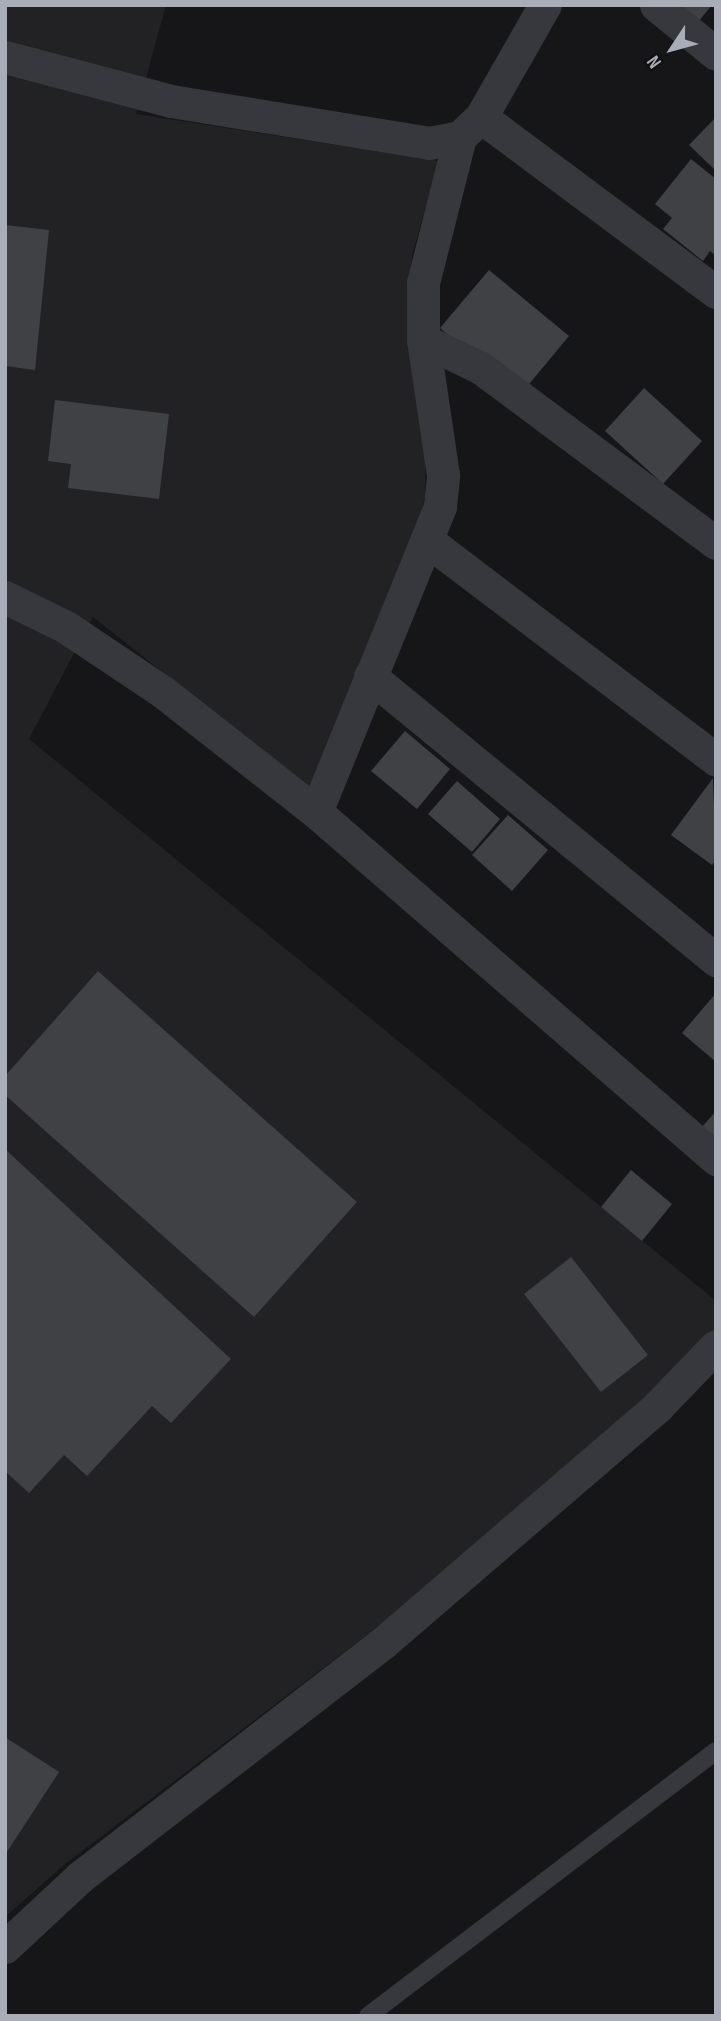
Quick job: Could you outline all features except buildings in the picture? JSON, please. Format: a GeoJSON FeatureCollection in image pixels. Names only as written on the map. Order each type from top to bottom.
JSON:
{"type":"FeatureCollection","features":[{"type":"Feature","properties":{"kind":"street"},"geometry":{"type":"LineString","coordinates":[[316,812],[428,541],[443,475],[424,340],[423,283],[470,127],[545,5]]}},
{"type":"Feature","properties":{"kind":"street"},"geometry":{"type":"LineString","coordinates":[[656,5],[716,54]]}},
{"type":"Feature","properties":{"kind":"street"},"geometry":{"type":"LineString","coordinates":[[5,57],[171,101],[429,143],[470,127]]}},
{"type":"Feature","properties":{"kind":"street"},"geometry":{"type":"LineString","coordinates":[[470,127],[716,292]]}},
{"type":"Feature","properties":{"kind":"street"},"geometry":{"type":"LineString","coordinates":[[424,340],[481,368],[716,543]]}},
{"type":"Feature","properties":{"kind":"street"},"geometry":{"type":"LineString","coordinates":[[428,541],[716,760]]}},
{"type":"Feature","properties":{"kind":"street"},"geometry":{"type":"LineString","coordinates":[[5,597],[66,627],[163,692],[316,812],[716,1159]]}},
{"type":"Feature","properties":{"kind":"street"},"geometry":{"type":"LineString","coordinates":[[370,676],[716,960]]}},
{"type":"Feature","properties":{"kind":"street"},"geometry":{"type":"LineString","coordinates":[[5,1947],[80,1877],[384,1642],[658,1406],[716,1346]]}},
{"type":"Feature","properties":{"kind":"lane"},"geometry":{"type":"LineString","coordinates":[[368,2016],[716,1751]]}},
{"type":"Feature","properties":{"kind":"shaded area"},"geometry":{"type":"Polygon","coordinates":[[[5,5],[166,5],[136,114],[439,161],[412,255],[409,328],[426,456],[425,496],[417,534],[316,793],[93,617],[29,739],[716,1301],[716,1331],[695,1358],[434,1584],[65,1864],[5,1917],[5,5]]]}}]}
